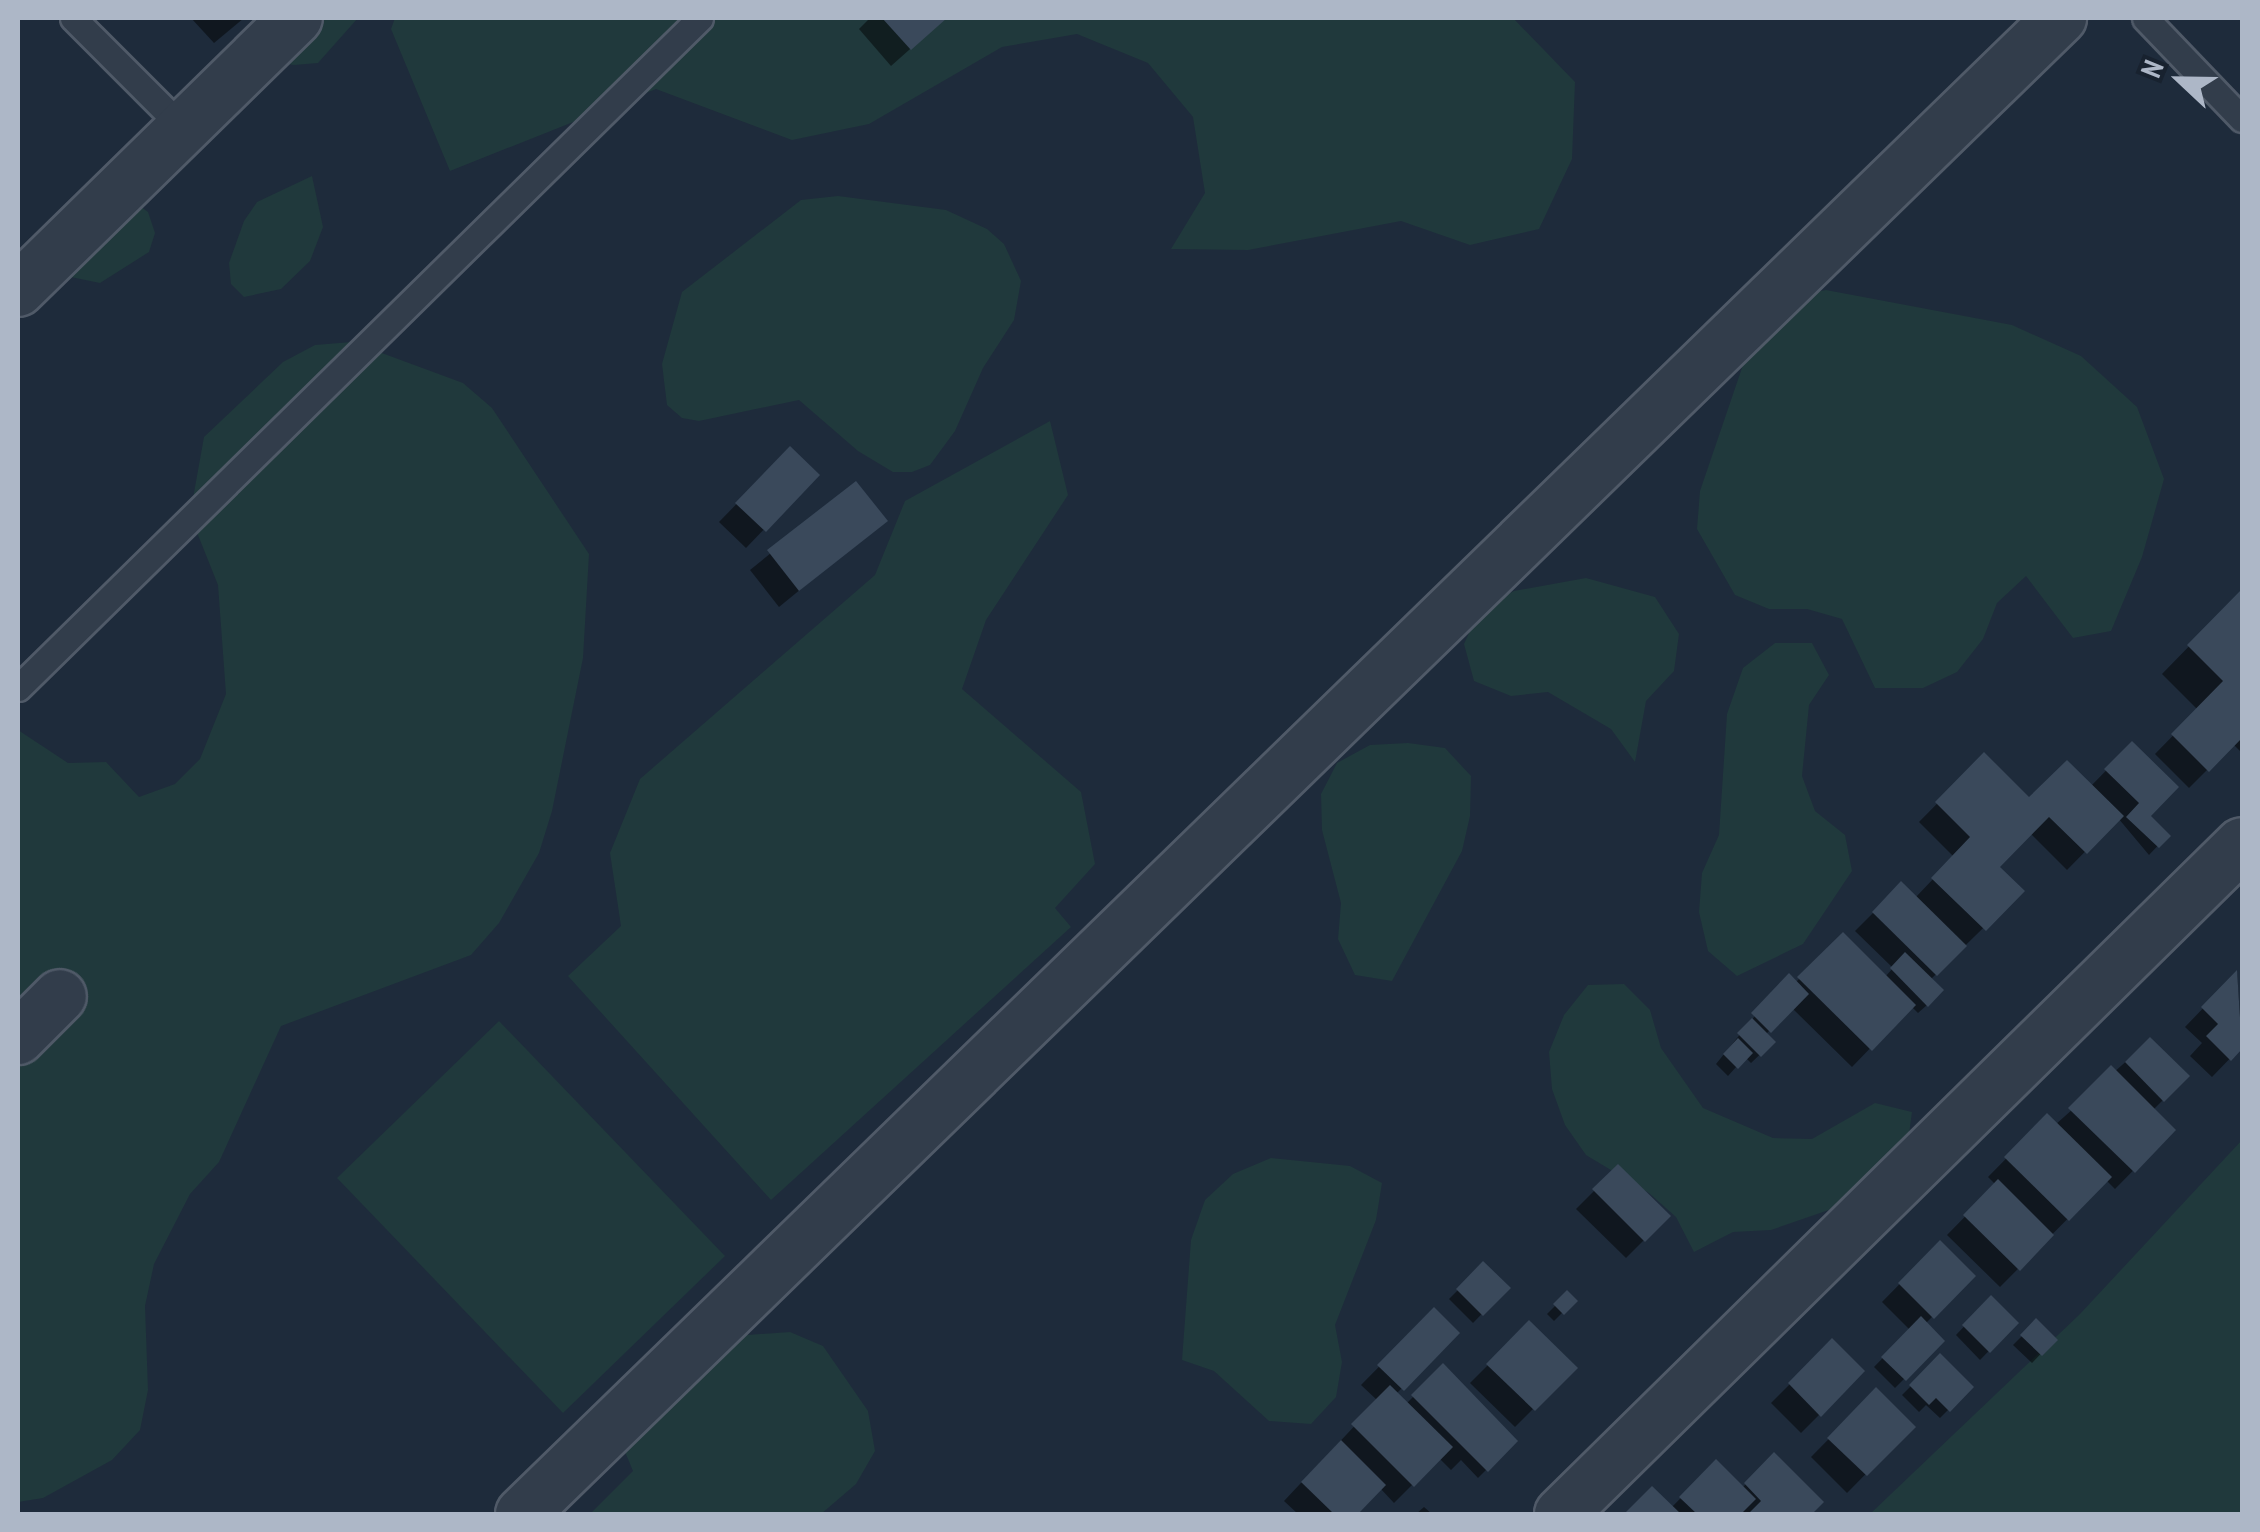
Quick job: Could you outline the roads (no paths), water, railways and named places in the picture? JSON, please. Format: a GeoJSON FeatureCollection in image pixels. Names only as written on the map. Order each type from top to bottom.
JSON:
{"type":"FeatureCollection","features":[{"type":"Feature","properties":{"kind":"street"},"geometry":{"type":"LineString","coordinates":[[18,290],[296,18]]}},
{"type":"Feature","properties":{"kind":"street"},"geometry":{"type":"LineString","coordinates":[[522,1514],[2060,18]]}},
{"type":"Feature","properties":{"kind":"street"},"geometry":{"type":"LineString","coordinates":[[1561,1514],[2242,844]]}},
{"type":"Feature","properties":{"kind":"street"},"geometry":{"type":"LineString","coordinates":[[18,1038],[60,996]]}},
{"type":"Feature","properties":{"kind":"lane"},"geometry":{"type":"LineString","coordinates":[[74,18],[184,128]]}},
{"type":"Feature","properties":{"kind":"lane"},"geometry":{"type":"LineString","coordinates":[[18,688],[700,18]]}},
{"type":"Feature","properties":{"kind":"lane"},"geometry":{"type":"LineString","coordinates":[[2146,18],[2242,119]]}}]}
